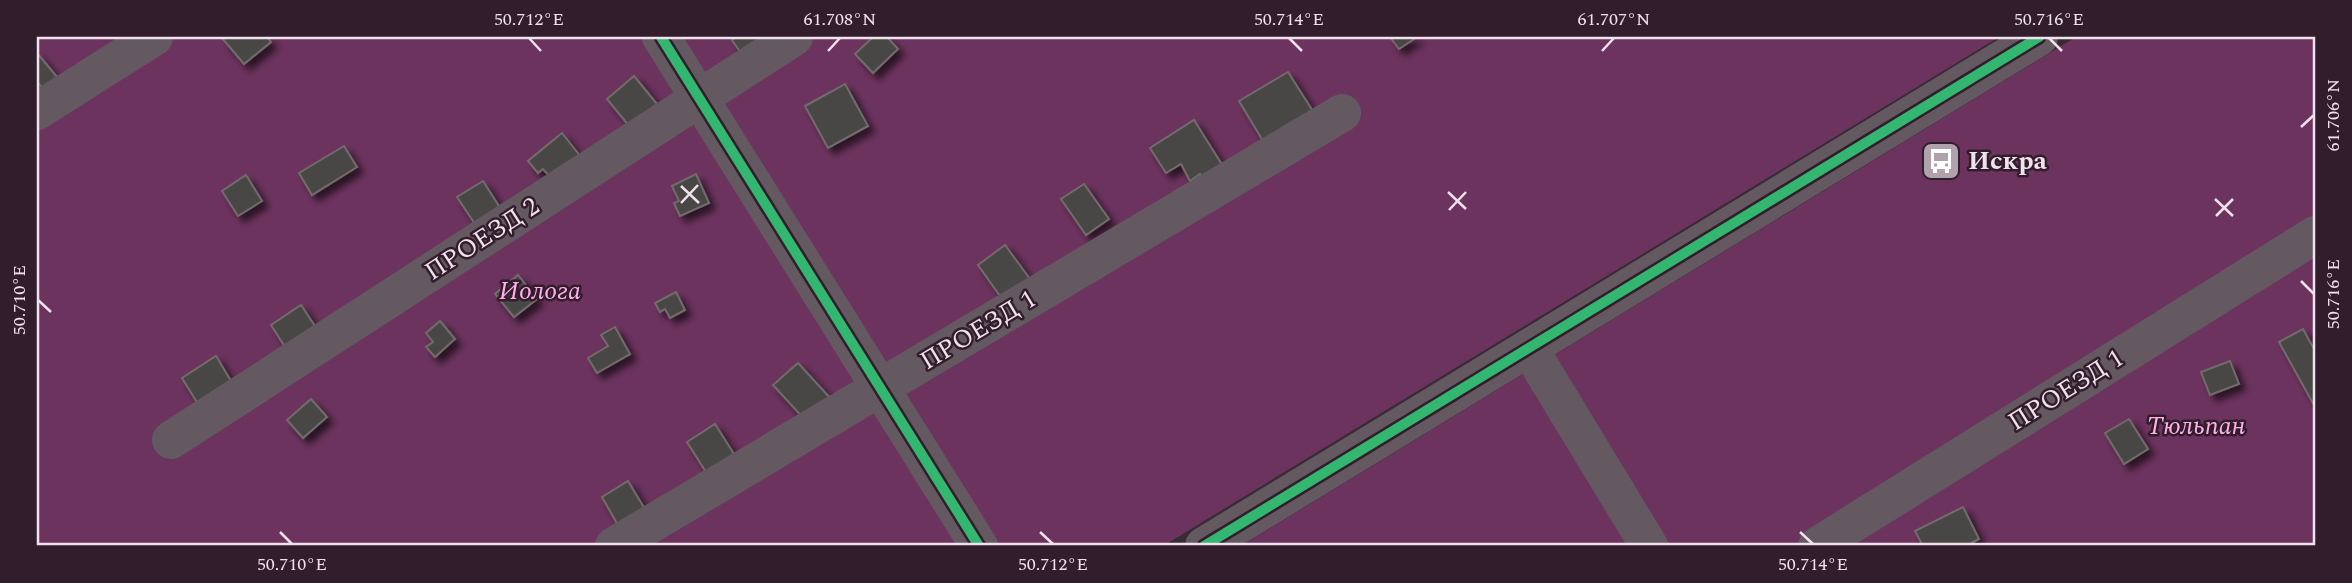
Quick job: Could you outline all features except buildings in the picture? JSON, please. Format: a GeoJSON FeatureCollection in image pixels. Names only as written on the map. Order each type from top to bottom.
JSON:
{"type":"FeatureCollection","features":[{"type":"Feature","properties":{"kind":"street"},"geometry":{"type":"LineString","coordinates":[[37,111],[154,37]]}},
{"type":"Feature","properties":{"kind":"street"},"geometry":{"type":"LineString","coordinates":[[661,37],[979,546]]}},
{"type":"Feature","properties":{"kind":"street","name":"ПРОЕЗД 2"},"geometry":{"type":"LineString","coordinates":[[171,440],[794,37]]}},
{"type":"Feature","properties":{"kind":"street"},"geometry":{"type":"LineString","coordinates":[[1204,546],[2039,37]]}},
{"type":"Feature","properties":{"kind":"street","name":"ПРОЕЗД 1"},"geometry":{"type":"LineString","coordinates":[[614,546],[1342,113]]}},
{"type":"Feature","properties":{"kind":"street","name":"ПРОЕЗД 1"},"geometry":{"type":"LineString","coordinates":[[1817,546],[2315,234]]}},
{"type":"Feature","properties":{"kind":"street"},"geometry":{"type":"LineString","coordinates":[[1529,348],[1649,546]]}},
{"type":"Feature","properties":{"kind":"green space","name":"Иолога"},"geometry":{"type":"Polygon","coordinates":[[[37,37],[1999,37],[1163,546],[37,546],[37,37]]]}},
{"type":"Feature","properties":{"kind":"green space","name":"Тюльпан"},"geometry":{"type":"Polygon","coordinates":[[[2076,37],[2315,37],[2315,546],[1241,546],[2076,37]]]}},
{"type":"Feature","properties":{"kind":"cycle path"},"geometry":{"type":"LineString","coordinates":[[661,37],[979,546]]}},
{"type":"Feature","properties":{"kind":"cycle path"},"geometry":{"type":"LineString","coordinates":[[1204,546],[2039,37]]}},
{"type":"Feature","properties":{"kind":"place","name":"Искра"},"geometry":{"type":"Point","coordinates":[1941,161]}}]}
